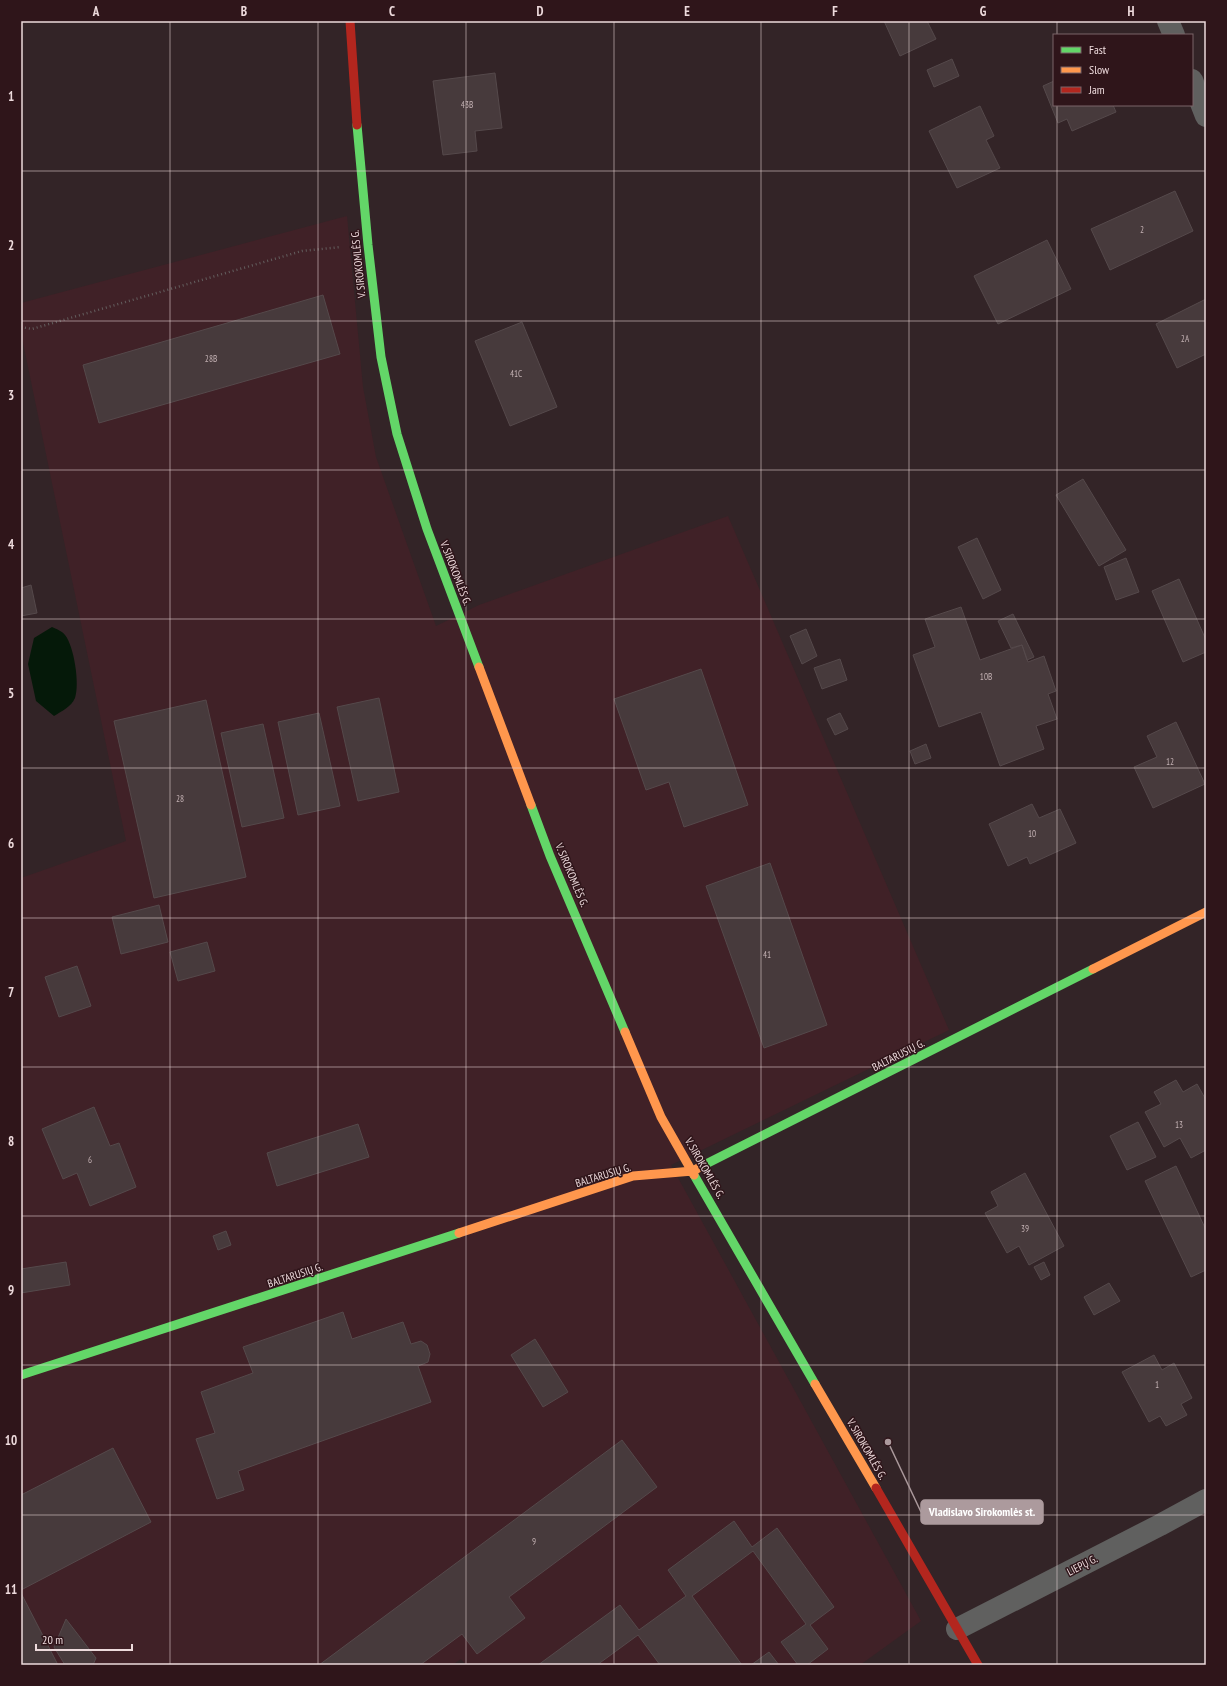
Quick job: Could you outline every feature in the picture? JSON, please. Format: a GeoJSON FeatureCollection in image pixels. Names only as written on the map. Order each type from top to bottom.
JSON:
{"type":"FeatureCollection","features":[{"type":"Feature","properties":{"kind":"street","name":"V. SIROKOMLĖS G."},"geometry":{"type":"LineString","coordinates":[[350,21],[354,91],[368,245],[382,364],[397,434],[427,528],[550,856],[661,1117],[978,1665]]}},
{"type":"Feature","properties":{"kind":"street"},"geometry":{"type":"LineString","coordinates":[[1168,21],[1174,34]]}},
{"type":"Feature","properties":{"kind":"street"},"geometry":{"type":"LineString","coordinates":[[1193,83],[1206,116]]}},
{"type":"Feature","properties":{"kind":"street","name":"BALTARUSIŲ G."},"geometry":{"type":"LineString","coordinates":[[21,1375],[208,1316],[633,1176],[693,1171],[1206,912]]}},
{"type":"Feature","properties":{"kind":"street","name":"LIEPŲ G."},"geometry":{"type":"LineString","coordinates":[[957,1629],[1206,1500]]}},
{"type":"Feature","properties":{"kind":"path"},"geometry":{"type":"LineString","coordinates":[[21,327],[32,329],[302,250],[368,245]]}},
{"type":"Feature","properties":{"kind":"shaded area"},"geometry":{"type":"Polygon","coordinates":[[[347,216],[363,387],[376,457],[436,626],[479,605],[728,516],[949,1030],[671,1165],[921,1621],[860,1665],[466,1665],[461,1659],[452,1665],[21,1665],[21,878],[126,841],[21,333],[21,303],[347,216]]]}},
{"type":"Feature","properties":{"kind":"shaded area"},"geometry":{"type":"Polygon","coordinates":[[[52,627],[62,632],[68,640],[75,665],[77,684],[75,698],[71,704],[54,716],[36,701],[28,664],[34,638],[52,627]]]}},
{"type":"Feature","properties":{"kind":"building"},"geometry":{"type":"Polygon","coordinates":[[[884,21],[927,21],[936,39],[900,56],[884,21]]]}},
{"type":"Feature","properties":{"kind":"building"},"geometry":{"type":"Polygon","coordinates":[[[952,59],[959,76],[934,87],[927,70],[952,59]]]}},
{"type":"Feature","properties":{"kind":"building"},"geometry":{"type":"Polygon","coordinates":[[[495,73],[502,128],[475,131],[477,151],[443,155],[433,81],[495,73]]]}},
{"type":"Feature","properties":{"kind":"building"},"geometry":{"type":"Polygon","coordinates":[[[1053,81],[1053,106],[1113,106],[1116,112],[1072,131],[1067,119],[1058,123],[1043,86],[1053,81]]]}},
{"type":"Feature","properties":{"kind":"building"},"geometry":{"type":"Polygon","coordinates":[[[980,106],[994,136],[986,140],[1000,168],[957,188],[929,131],[980,106]]]}},
{"type":"Feature","properties":{"kind":"building"},"geometry":{"type":"Polygon","coordinates":[[[1175,191],[1193,231],[1110,270],[1091,229],[1175,191]]]}},
{"type":"Feature","properties":{"kind":"building"},"geometry":{"type":"Polygon","coordinates":[[[1047,240],[1071,289],[998,324],[974,276],[1047,240]]]}},
{"type":"Feature","properties":{"kind":"building"},"geometry":{"type":"Polygon","coordinates":[[[323,295],[340,354],[99,423],[83,365],[323,295]]]}},
{"type":"Feature","properties":{"kind":"building"},"geometry":{"type":"Polygon","coordinates":[[[1206,299],[1206,354],[1177,368],[1156,324],[1206,299]]]}},
{"type":"Feature","properties":{"kind":"building"},"geometry":{"type":"Polygon","coordinates":[[[522,322],[557,407],[510,426],[475,341],[522,322]]]}},
{"type":"Feature","properties":{"kind":"building"},"geometry":{"type":"Polygon","coordinates":[[[1083,479],[1126,550],[1099,566],[1056,495],[1083,479]]]}},
{"type":"Feature","properties":{"kind":"building"},"geometry":{"type":"Polygon","coordinates":[[[977,538],[1001,590],[983,599],[958,547],[977,538]]]}},
{"type":"Feature","properties":{"kind":"building"},"geometry":{"type":"Polygon","coordinates":[[[1126,558],[1139,592],[1116,600],[1104,567],[1126,558]]]}},
{"type":"Feature","properties":{"kind":"building"},"geometry":{"type":"Polygon","coordinates":[[[1179,579],[1206,640],[1206,652],[1183,662],[1152,591],[1179,579]]]}},
{"type":"Feature","properties":{"kind":"building"},"geometry":{"type":"Polygon","coordinates":[[[31,585],[37,613],[21,616],[21,588],[31,585]]]}},
{"type":"Feature","properties":{"kind":"building"},"geometry":{"type":"Polygon","coordinates":[[[961,607],[980,660],[1022,645],[1028,662],[1044,656],[1056,691],[1048,694],[1057,719],[1036,726],[1044,749],[1000,766],[981,712],[939,727],[913,655],[935,647],[925,619],[961,607]]]}},
{"type":"Feature","properties":{"kind":"building"},"geometry":{"type":"Polygon","coordinates":[[[1013,614],[1034,657],[1027,660],[1022,645],[1011,648],[998,621],[1013,614]]]}},
{"type":"Feature","properties":{"kind":"building"},"geometry":{"type":"Polygon","coordinates":[[[806,629],[817,656],[802,664],[790,636],[806,629]]]}},
{"type":"Feature","properties":{"kind":"building"},"geometry":{"type":"Polygon","coordinates":[[[840,659],[847,680],[822,689],[814,668],[840,659]]]}},
{"type":"Feature","properties":{"kind":"building"},"geometry":{"type":"Polygon","coordinates":[[[701,669],[748,805],[684,827],[669,782],[646,790],[614,699],[701,669]]]}},
{"type":"Feature","properties":{"kind":"building"},"geometry":{"type":"Polygon","coordinates":[[[379,698],[399,792],[358,801],[337,707],[379,698]]]}},
{"type":"Feature","properties":{"kind":"building"},"geometry":{"type":"Polygon","coordinates":[[[206,700],[246,877],[154,898],[114,721],[206,700]]]}},
{"type":"Feature","properties":{"kind":"building"},"geometry":{"type":"Polygon","coordinates":[[[319,713],[340,806],[298,815],[278,722],[319,713]]]}},
{"type":"Feature","properties":{"kind":"building"},"geometry":{"type":"Polygon","coordinates":[[[840,713],[848,729],[835,735],[827,719],[840,713]]]}},
{"type":"Feature","properties":{"kind":"building"},"geometry":{"type":"Polygon","coordinates":[[[1176,722],[1205,784],[1153,808],[1134,767],[1157,757],[1147,736],[1176,722]]]}},
{"type":"Feature","properties":{"kind":"building"},"geometry":{"type":"Polygon","coordinates":[[[263,724],[284,818],[242,827],[221,733],[263,724]]]}},
{"type":"Feature","properties":{"kind":"building"},"geometry":{"type":"Polygon","coordinates":[[[926,744],[931,758],[915,764],[910,751],[926,744]]]}},
{"type":"Feature","properties":{"kind":"building"},"geometry":{"type":"Polygon","coordinates":[[[1032,804],[1039,818],[1060,809],[1076,843],[1030,864],[1027,857],[1008,866],[989,824],[1032,804]]]}},
{"type":"Feature","properties":{"kind":"building"},"geometry":{"type":"Polygon","coordinates":[[[770,863],[827,1025],[764,1048],[706,886],[770,863]]]}},
{"type":"Feature","properties":{"kind":"building"},"geometry":{"type":"Polygon","coordinates":[[[159,905],[168,942],[121,954],[112,917],[159,905]]]}},
{"type":"Feature","properties":{"kind":"building"},"geometry":{"type":"Polygon","coordinates":[[[207,942],[215,971],[178,981],[170,952],[207,942]]]}},
{"type":"Feature","properties":{"kind":"building"},"geometry":{"type":"Polygon","coordinates":[[[77,966],[91,1006],[59,1017],[45,977],[77,966]]]}},
{"type":"Feature","properties":{"kind":"building"},"geometry":{"type":"Polygon","coordinates":[[[1176,1080],[1183,1092],[1197,1084],[1206,1100],[1206,1150],[1191,1158],[1180,1138],[1164,1147],[1145,1112],[1161,1104],[1154,1092],[1176,1080]]]}},
{"type":"Feature","properties":{"kind":"building"},"geometry":{"type":"Polygon","coordinates":[[[94,1107],[110,1146],[119,1143],[136,1187],[90,1206],[77,1173],[63,1179],[42,1129],[94,1107]]]}},
{"type":"Feature","properties":{"kind":"building"},"geometry":{"type":"Polygon","coordinates":[[[1138,1122],[1156,1157],[1127,1170],[1110,1136],[1138,1122]]]}},
{"type":"Feature","properties":{"kind":"building"},"geometry":{"type":"Polygon","coordinates":[[[358,1124],[369,1157],[277,1186],[267,1153],[358,1124]]]}},
{"type":"Feature","properties":{"kind":"building"},"geometry":{"type":"Polygon","coordinates":[[[1176,1166],[1206,1230],[1206,1270],[1191,1277],[1145,1181],[1176,1166]]]}},
{"type":"Feature","properties":{"kind":"building"},"geometry":{"type":"Polygon","coordinates":[[[1025,1173],[1064,1246],[1029,1265],[1019,1246],[1007,1253],[985,1213],[998,1206],[991,1192],[1025,1173]]]}},
{"type":"Feature","properties":{"kind":"building"},"geometry":{"type":"Polygon","coordinates":[[[226,1231],[231,1245],[218,1250],[213,1236],[226,1231]]]}},
{"type":"Feature","properties":{"kind":"building"},"geometry":{"type":"Polygon","coordinates":[[[66,1262],[70,1285],[21,1293],[21,1269],[66,1262]]]}},
{"type":"Feature","properties":{"kind":"building"},"geometry":{"type":"Polygon","coordinates":[[[1044,1262],[1050,1275],[1041,1280],[1034,1267],[1044,1262]]]}},
{"type":"Feature","properties":{"kind":"building"},"geometry":{"type":"Polygon","coordinates":[[[1109,1283],[1120,1301],[1094,1315],[1084,1297],[1109,1283]]]}},
{"type":"Feature","properties":{"kind":"building"},"geometry":{"type":"Polygon","coordinates":[[[343,1312],[352,1339],[403,1322],[411,1344],[421,1341],[427,1345],[430,1354],[428,1362],[418,1366],[431,1402],[238,1471],[244,1490],[217,1499],[196,1439],[215,1433],[201,1392],[253,1373],[243,1347],[343,1312]]]}},
{"type":"Feature","properties":{"kind":"building"},"geometry":{"type":"Polygon","coordinates":[[[535,1339],[568,1392],[543,1407],[511,1355],[535,1339]]]}},
{"type":"Feature","properties":{"kind":"building"},"geometry":{"type":"Polygon","coordinates":[[[1154,1355],[1162,1370],[1174,1363],[1192,1398],[1181,1404],[1187,1415],[1166,1426],[1160,1416],[1149,1422],[1122,1372],[1154,1355]]]}},
{"type":"Feature","properties":{"kind":"building"},"geometry":{"type":"Polygon","coordinates":[[[622,1440],[657,1487],[509,1597],[525,1618],[477,1654],[462,1634],[420,1665],[319,1665],[622,1440]]]}},
{"type":"Feature","properties":{"kind":"building"},"geometry":{"type":"Polygon","coordinates":[[[113,1448],[151,1522],[21,1590],[21,1495],[113,1448]]]}},
{"type":"Feature","properties":{"kind":"building"},"geometry":{"type":"Polygon","coordinates":[[[734,1521],[752,1547],[777,1528],[834,1607],[810,1625],[828,1649],[807,1665],[798,1665],[781,1642],[806,1624],[753,1551],[692,1596],[742,1665],[660,1665],[638,1635],[597,1665],[538,1665],[620,1605],[639,1630],[686,1596],[668,1570],[734,1521]]]}},
{"type":"Feature","properties":{"kind":"building"},"geometry":{"type":"Polygon","coordinates":[[[21,1593],[58,1665],[21,1665],[21,1593]]]}},
{"type":"Feature","properties":{"kind":"building"},"geometry":{"type":"Polygon","coordinates":[[[66,1619],[96,1658],[93,1665],[65,1665],[54,1647],[66,1619]]]}},
{"type":"Feature","properties":{"kind":"building"},"geometry":{"type":"Polygon","coordinates":[[[769,1652],[779,1665],[751,1665],[769,1652]]]}},
{"type":"Feature","properties":{"kind":"traffic: fast"},"geometry":{"type":"LineString","coordinates":[[357,125],[368,245],[381,357],[397,434],[427,529],[479,667]]}},
{"type":"Feature","properties":{"kind":"traffic: fast"},"geometry":{"type":"LineString","coordinates":[[531,805],[550,856],[625,1032]]}},
{"type":"Feature","properties":{"kind":"traffic: fast"},"geometry":{"type":"LineString","coordinates":[[700,1167],[1093,969]]}},
{"type":"Feature","properties":{"kind":"traffic: fast"},"geometry":{"type":"LineString","coordinates":[[694,1175],[815,1384]]}},
{"type":"Feature","properties":{"kind":"traffic: fast"},"geometry":{"type":"LineString","coordinates":[[21,1375],[459,1233]]}},
{"type":"Feature","properties":{"kind":"traffic: slow"},"geometry":{"type":"LineString","coordinates":[[479,667],[531,805]]}},
{"type":"Feature","properties":{"kind":"traffic: slow"},"geometry":{"type":"LineString","coordinates":[[1093,969],[1206,912]]}},
{"type":"Feature","properties":{"kind":"traffic: slow"},"geometry":{"type":"LineString","coordinates":[[625,1032],[661,1117],[694,1175]]}},
{"type":"Feature","properties":{"kind":"traffic: slow"},"geometry":{"type":"LineString","coordinates":[[459,1233],[633,1176],[693,1171],[700,1167]]}},
{"type":"Feature","properties":{"kind":"traffic: slow"},"geometry":{"type":"LineString","coordinates":[[815,1384],[876,1488]]}},
{"type":"Feature","properties":{"kind":"traffic: jam"},"geometry":{"type":"LineString","coordinates":[[350,21],[357,125]]}},
{"type":"Feature","properties":{"kind":"traffic: jam"},"geometry":{"type":"LineString","coordinates":[[876,1488],[978,1665]]}},
{"type":"Feature","properties":{"kind":"place","name":"Vladislavo Sirokomlės st."},"geometry":{"type":"Point","coordinates":[888,1442]}}]}
